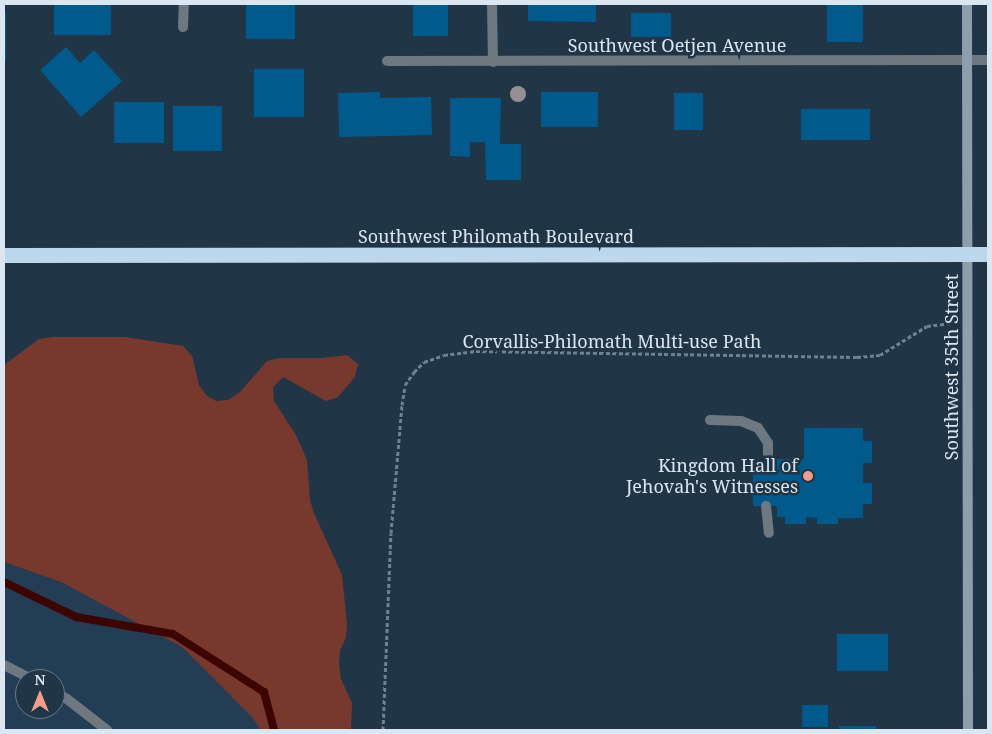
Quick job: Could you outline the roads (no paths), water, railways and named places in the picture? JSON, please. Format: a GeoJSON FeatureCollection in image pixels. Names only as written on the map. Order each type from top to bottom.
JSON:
{"type":"FeatureCollection","features":[{"type":"Feature","properties":{"kind":"highway","name":"Southwest Philomath Boulevard"},"geometry":{"type":"LineString","coordinates":[[4,255],[988,254]]}},
{"type":"Feature","properties":{"kind":"street"},"geometry":{"type":"LineString","coordinates":[[184,4],[184,27]]}},
{"type":"Feature","properties":{"kind":"street"},"geometry":{"type":"LineString","coordinates":[[492,4],[492,62]]}},
{"type":"Feature","properties":{"kind":"street","name":"Southwest 35th Street"},"geometry":{"type":"LineString","coordinates":[[967,4],[968,730]]}},
{"type":"Feature","properties":{"kind":"street","name":"Southwest Oetjen Avenue"},"geometry":{"type":"LineString","coordinates":[[387,61],[988,60]]}},
{"type":"Feature","properties":{"kind":"street"},"geometry":{"type":"LineString","coordinates":[[710,420],[741,421],[758,428],[768,443],[768,469]]}},
{"type":"Feature","properties":{"kind":"street"},"geometry":{"type":"LineString","coordinates":[[766,506],[769,533]]}},
{"type":"Feature","properties":{"kind":"street"},"geometry":{"type":"LineString","coordinates":[[65,697],[106,730]]}},
{"type":"Feature","properties":{"kind":"waterway"},"geometry":{"type":"LineString","coordinates":[[4,582],[76,617],[173,634],[264,692],[274,730]]}},
{"type":"Feature","properties":{"kind":"place","name":"Kingdom Hall of Jehovah's Witnesses"},"geometry":{"type":"Point","coordinates":[808,476]}}]}
